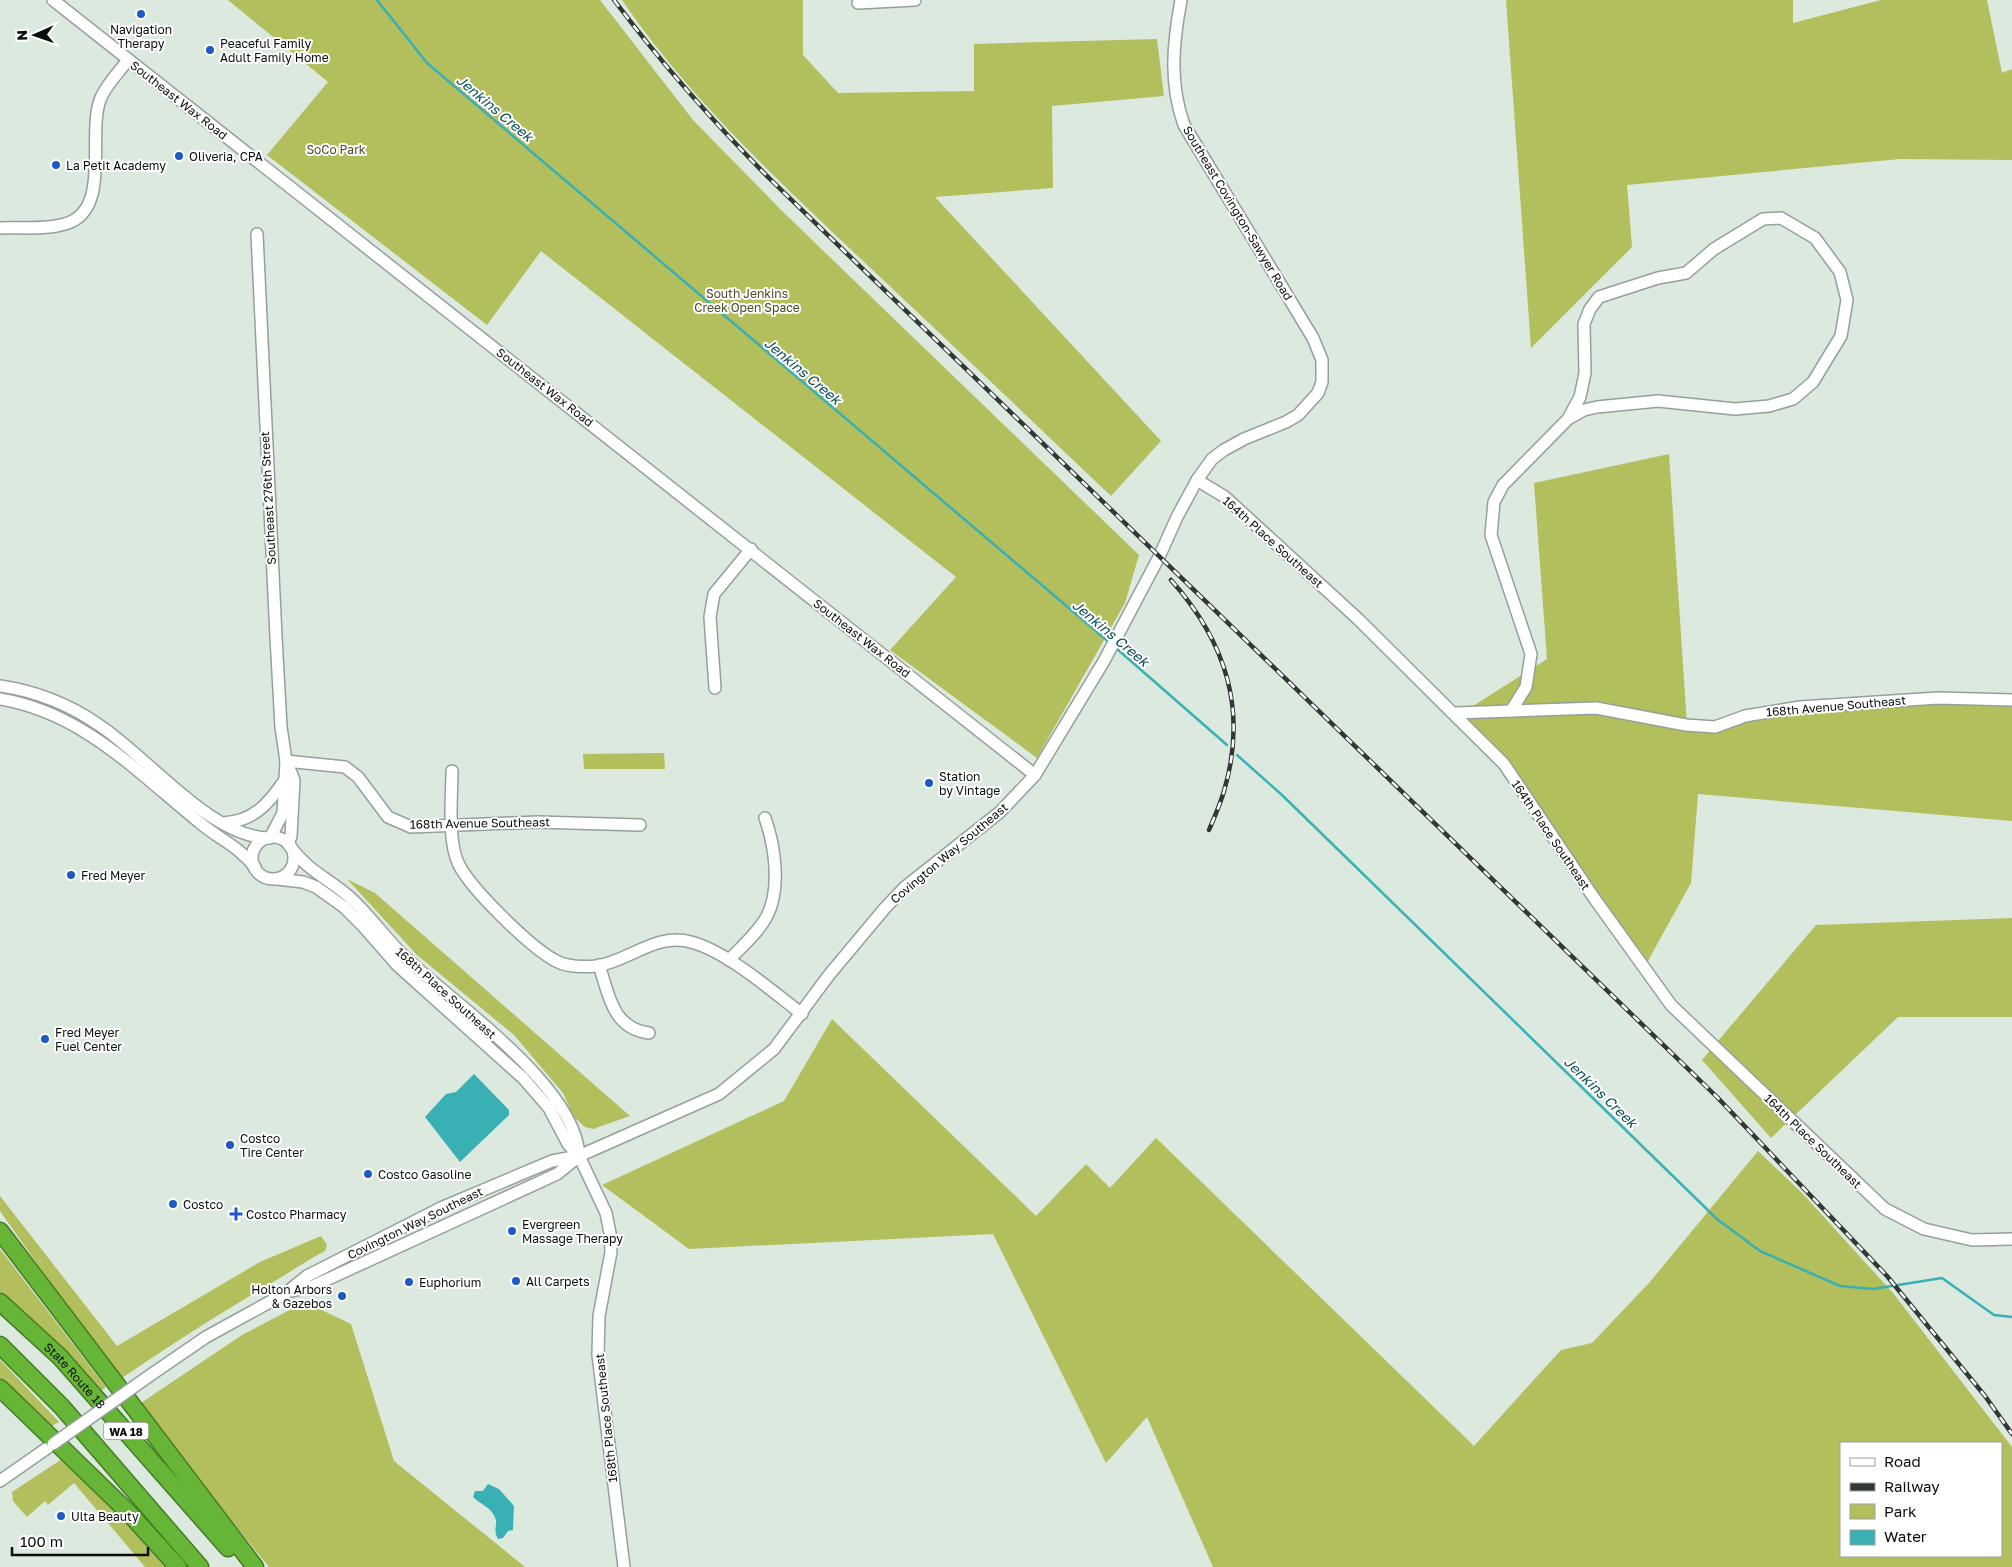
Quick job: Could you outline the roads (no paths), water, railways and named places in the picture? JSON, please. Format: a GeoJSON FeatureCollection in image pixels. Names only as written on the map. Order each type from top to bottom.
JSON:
{"type":"FeatureCollection","features":[{"type":"Feature","properties":{"kind":"highway"},"geometry":{"type":"LineString","coordinates":[[0,1231],[255,1567]]}},
{"type":"Feature","properties":{"kind":"highway","name":"State Route 18"},"geometry":{"type":"LineString","coordinates":[[0,1302],[60,1357],[245,1567]]}},
{"type":"Feature","properties":{"kind":"highway","name":"WA 18"},"geometry":{"type":"LineString","coordinates":[[0,1345],[62,1407],[200,1567]]}},
{"type":"Feature","properties":{"kind":"highway"},"geometry":{"type":"LineString","coordinates":[[0,1388],[128,1512],[178,1567]]}},
{"type":"Feature","properties":{"kind":"street","name":"Southeast Wax Road"},"geometry":{"type":"LineString","coordinates":[[53,0],[1035,775]]}},
{"type":"Feature","properties":{"kind":"street"},"geometry":{"type":"LineString","coordinates":[[858,3],[915,0]]}},
{"type":"Feature","properties":{"kind":"street","name":"Southeast Covington-Sawyer Road"},"geometry":{"type":"LineString","coordinates":[[1181,0],[1175,34],[1173,73],[1177,104],[1184,126],[1313,338],[1322,360]]}},
{"type":"Feature","properties":{"kind":"street"},"geometry":{"type":"LineString","coordinates":[[0,228],[56,226],[79,217],[91,200],[94,190],[94,128],[100,99],[128,60]]}},
{"type":"Feature","properties":{"kind":"street"},"geometry":{"type":"LineString","coordinates":[[1511,711],[1526,687],[1530,654],[1491,535],[1494,502],[1503,484],[1568,419],[1584,410],[1658,401],[1735,410],[1769,406],[1793,399],[1802,394],[1813,382],[1841,336],[1847,300],[1840,272],[1815,238],[1781,218],[1763,219],[1714,249],[1686,273],[1658,278],[1599,297],[1590,308],[1584,324],[1585,373],[1580,397],[1568,419]]}},
{"type":"Feature","properties":{"kind":"street","name":"Southeast 276th Street"},"geometry":{"type":"LineString","coordinates":[[257,234],[281,728],[286,761],[294,780],[291,836],[288,845]]}},
{"type":"Feature","properties":{"kind":"street","name":"Covington Way Southeast"},"geometry":{"type":"LineString","coordinates":[[0,1480],[206,1337],[286,1293],[307,1276],[443,1207],[552,1161],[579,1156],[719,1094],[774,1049],[802,1014],[829,974],[905,887],[1000,812],[1035,775],[1116,640],[1197,480],[1212,459],[1224,450],[1286,422],[1313,400],[1322,382],[1322,360]]}},
{"type":"Feature","properties":{"kind":"street","name":"164th Place Southeast"},"geometry":{"type":"LineString","coordinates":[[1197,480],[1225,497],[1358,618],[1504,764],[1594,898],[1671,1005],[1885,1209],[1924,1229],[1972,1240],[2012,1239]]}},
{"type":"Feature","properties":{"kind":"street"},"geometry":{"type":"LineString","coordinates":[[715,688],[710,618],[714,594],[751,549]]}},
{"type":"Feature","properties":{"kind":"street"},"geometry":{"type":"LineString","coordinates":[[0,686],[52,700],[98,724],[192,802],[222,823],[243,835],[280,839],[288,845],[294,857],[291,868],[283,877],[277,879],[264,877],[237,847],[208,830],[96,737],[74,724],[39,708],[0,698]]}},
{"type":"Feature","properties":{"kind":"street","name":"168th Avenue Southeast"},"geometry":{"type":"LineString","coordinates":[[1454,713],[1596,708],[1686,725],[1715,727],[1745,716],[1800,707],[1938,698],[2012,700]]}},
{"type":"Feature","properties":{"kind":"street","name":"Southeast 276th Street"},"geometry":{"type":"LineString","coordinates":[[269,838],[283,813],[286,761]]}},
{"type":"Feature","properties":{"kind":"street","name":"168th Avenue Southeast"},"geometry":{"type":"LineString","coordinates":[[286,761],[345,767],[358,777],[380,809],[396,821],[411,827],[538,822],[640,825]]}},
{"type":"Feature","properties":{"kind":"street"},"geometry":{"type":"LineString","coordinates":[[452,770],[452,824],[454,848],[459,865],[483,896],[523,935],[556,961],[584,966],[598,965],[662,941],[678,940],[705,946],[729,960],[802,1014]]}},
{"type":"Feature","properties":{"kind":"street","name":"Southeast 276th Street"},"geometry":{"type":"LineString","coordinates":[[222,823],[246,819],[257,814],[270,802],[284,781]]}},
{"type":"Feature","properties":{"kind":"street"},"geometry":{"type":"LineString","coordinates":[[729,960],[767,916],[773,895],[773,850],[771,835],[765,818]]}},
{"type":"Feature","properties":{"kind":"street"},"geometry":{"type":"LineString","coordinates":[[255,867],[254,850],[262,841],[269,838]]}},
{"type":"Feature","properties":{"kind":"street","name":"168th Place Southeast"},"geometry":{"type":"LineString","coordinates":[[288,845],[306,866],[346,894],[367,913],[404,956],[528,1066],[550,1090],[568,1118],[578,1142],[579,1156]]}},
{"type":"Feature","properties":{"kind":"street","name":"168th Place Southeast"},"geometry":{"type":"LineString","coordinates":[[277,879],[304,882],[316,887],[344,907],[397,965],[523,1078],[549,1108],[568,1144],[579,1156],[606,1213],[610,1233],[611,1252],[599,1316],[598,1355],[624,1567]]}},
{"type":"Feature","properties":{"kind":"street"},"geometry":{"type":"LineString","coordinates":[[598,965],[614,1011],[627,1027],[648,1033]]}},
{"type":"Feature","properties":{"kind":"street","name":"Covington Way Southeast"},"geometry":{"type":"LineString","coordinates":[[286,1293],[313,1286],[557,1174],[579,1156]]}},
{"type":"Feature","properties":{"kind":"street"},"geometry":{"type":"LineString","coordinates":[[396,1248],[394,1239],[421,1225],[443,1207]]}},
{"type":"Feature","properties":{"kind":"water"},"geometry":{"type":"Polygon","coordinates":[[[474,1074],[509,1110],[509,1115],[460,1162],[425,1117],[446,1094],[456,1092],[474,1074]]]}},
{"type":"Feature","properties":{"kind":"water"},"geometry":{"type":"Polygon","coordinates":[[[488,1484],[499,1489],[514,1506],[513,1530],[508,1531],[503,1538],[498,1539],[495,1531],[496,1520],[492,1512],[473,1497],[475,1491],[483,1491],[488,1484]]]}},
{"type":"Feature","properties":{"kind":"waterway","name":"Jenkins Creek"},"geometry":{"type":"LineString","coordinates":[[377,0],[427,63],[1110,643]]}},
{"type":"Feature","properties":{"kind":"waterway","name":"Jenkins Creek"},"geometry":{"type":"LineString","coordinates":[[1116,648],[1227,745]]}},
{"type":"Feature","properties":{"kind":"waterway","name":"Jenkins Creek"},"geometry":{"type":"LineString","coordinates":[[1237,755],[1282,795],[1717,1219],[1760,1251],[1840,1286],[1873,1289],[1942,1278],[1994,1315],[2012,1317]]}},
{"type":"Feature","properties":{"kind":"railway"},"geometry":{"type":"LineString","coordinates":[[614,0],[689,93],[771,180],[1717,1097],[1887,1276],[1985,1396],[2012,1434]]}},
{"type":"Feature","properties":{"kind":"railway"},"geometry":{"type":"LineString","coordinates":[[1171,580],[1206,628],[1227,678],[1232,705],[1234,733],[1231,761],[1222,796],[1209,830]]}},
{"type":"Feature","properties":{"kind":"place","name":"Navigation Therapy"},"geometry":{"type":"Point","coordinates":[141,14]}},
{"type":"Feature","properties":{"kind":"place","name":"Peaceful Family Adult Family Home"},"geometry":{"type":"Point","coordinates":[210,50]}},
{"type":"Feature","properties":{"kind":"place","name":"Oliveria, CPA"},"geometry":{"type":"Point","coordinates":[179,156]}},
{"type":"Feature","properties":{"kind":"place","name":"La Petit Academy"},"geometry":{"type":"Point","coordinates":[56,165]}},
{"type":"Feature","properties":{"kind":"place","name":"Station by Vintage"},"geometry":{"type":"Point","coordinates":[929,783]}},
{"type":"Feature","properties":{"kind":"place","name":"Fred Meyer"},"geometry":{"type":"Point","coordinates":[71,875]}},
{"type":"Feature","properties":{"kind":"place","name":"Fred Meyer Fuel Center"},"geometry":{"type":"Point","coordinates":[45,1039]}},
{"type":"Feature","properties":{"kind":"place","name":"Costco Tire Center"},"geometry":{"type":"Point","coordinates":[230,1145]}},
{"type":"Feature","properties":{"kind":"place","name":"Costco Gasoline"},"geometry":{"type":"Point","coordinates":[368,1174]}},
{"type":"Feature","properties":{"kind":"place","name":"Costco"},"geometry":{"type":"Point","coordinates":[173,1204]}},
{"type":"Feature","properties":{"kind":"place","name":"Costco Pharmacy"},"geometry":{"type":"Point","coordinates":[236,1214]}},
{"type":"Feature","properties":{"kind":"place","name":"Evergreen Massage Therapy"},"geometry":{"type":"Point","coordinates":[512,1231]}},
{"type":"Feature","properties":{"kind":"place","name":"All Carpets"},"geometry":{"type":"Point","coordinates":[516,1281]}},
{"type":"Feature","properties":{"kind":"place","name":"Euphorium"},"geometry":{"type":"Point","coordinates":[409,1282]}},
{"type":"Feature","properties":{"kind":"place","name":"Holton Arbors & Gazebos"},"geometry":{"type":"Point","coordinates":[342,1296]}},
{"type":"Feature","properties":{"kind":"place","name":"Ulta Beauty"},"geometry":{"type":"Point","coordinates":[61,1516]}},
{"type":"Feature","properties":{"kind":"park label","name":"SoCo Park"},"geometry":{"type":"Point","coordinates":[336,149]}},
{"type":"Feature","properties":{"kind":"park label","name":"South Jenkins Creek Open Space"},"geometry":{"type":"Point","coordinates":[747,300]}}]}
